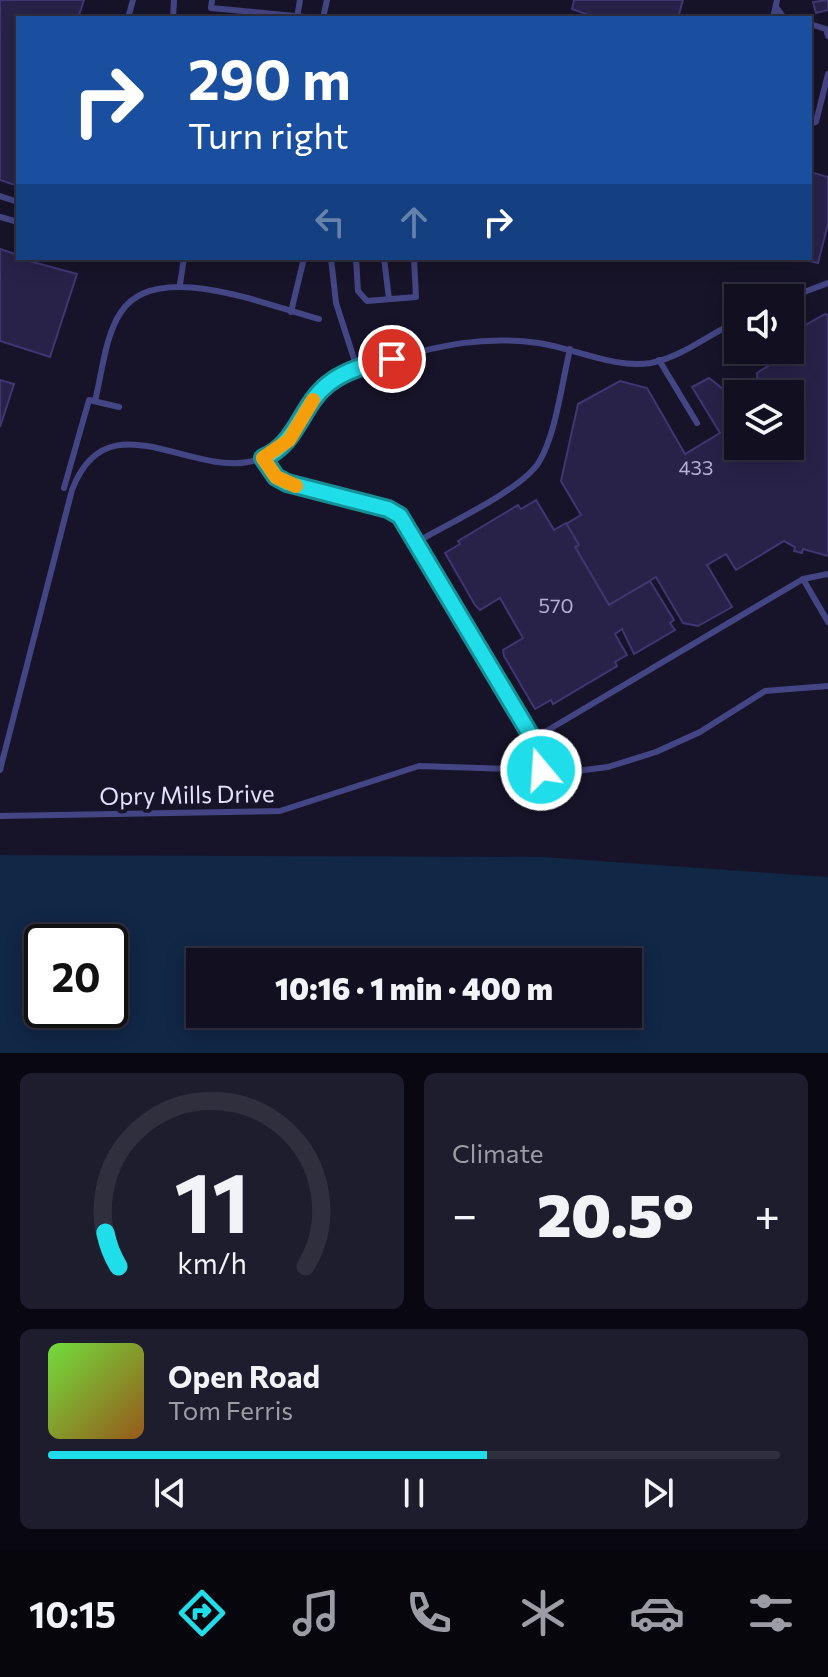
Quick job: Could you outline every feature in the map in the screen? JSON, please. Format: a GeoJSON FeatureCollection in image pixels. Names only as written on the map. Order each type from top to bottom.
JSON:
{"type":"FeatureCollection","features":[{"type":"Feature","properties":{"kind":"lane"},"geometry":{"type":"LineString","coordinates":[[212,4],[290,16]]}},
{"type":"Feature","properties":{"kind":"lane"},"geometry":{"type":"LineString","coordinates":[[812,25],[826,29],[828,36]]}},
{"type":"Feature","properties":{"kind":"lane"},"geometry":{"type":"LineString","coordinates":[[812,123],[816,122],[828,74]]}},
{"type":"Feature","properties":{"kind":"lane"},"geometry":{"type":"LineString","coordinates":[[180,284],[184,260]]}},
{"type":"Feature","properties":{"kind":"lane"},"geometry":{"type":"LineString","coordinates":[[291,312],[304,260]]}},
{"type":"Feature","properties":{"kind":"lane"},"geometry":{"type":"LineString","coordinates":[[331,260],[336,303],[357,368]]}},
{"type":"Feature","properties":{"kind":"lane"},"geometry":{"type":"LineString","coordinates":[[356,260],[358,291],[367,301],[416,297],[414,260]]}},
{"type":"Feature","properties":{"kind":"lane"},"geometry":{"type":"LineString","coordinates":[[384,260],[389,299]]}},
{"type":"Feature","properties":{"kind":"lane"},"geometry":{"type":"LineString","coordinates":[[804,292],[828,283]]}},
{"type":"Feature","properties":{"kind":"lane"},"geometry":{"type":"LineString","coordinates":[[64,488],[120,313],[145,291],[157,286],[180,284],[319,319]]}},
{"type":"Feature","properties":{"kind":"lane"},"geometry":{"type":"LineString","coordinates":[[0,770],[72,490],[82,467],[97,454],[125,443],[229,463],[263,458],[289,440],[327,384],[357,368],[468,339],[535,342],[633,365],[659,360],[724,328]]}},
{"type":"Feature","properties":{"kind":"lane"},"geometry":{"type":"LineString","coordinates":[[415,543],[516,484],[534,470],[544,450],[570,349]]}},
{"type":"Feature","properties":{"kind":"lane"},"geometry":{"type":"LineString","coordinates":[[659,360],[697,423]]}},
{"type":"Feature","properties":{"kind":"lane"},"geometry":{"type":"LineString","coordinates":[[92,400],[119,407]]}},
{"type":"Feature","properties":{"kind":"lane"},"geometry":{"type":"LineString","coordinates":[[263,458],[276,477],[287,483],[395,511],[533,739],[541,770]]}},
{"type":"Feature","properties":{"kind":"lane"},"geometry":{"type":"LineString","coordinates":[[533,739],[803,579],[828,574]]}},
{"type":"Feature","properties":{"kind":"lane"},"geometry":{"type":"LineString","coordinates":[[803,579],[828,622]]}},
{"type":"Feature","properties":{"kind":"lane","name":"Opry Mills Drive"},"geometry":{"type":"LineString","coordinates":[[0,816],[280,811],[298,808],[402,769],[419,766],[576,771],[621,764],[700,732],[765,691],[828,686]]}},
{"type":"Feature","properties":{"kind":"water"},"geometry":{"type":"Polygon","coordinates":[[[0,855],[542,857],[828,877],[828,1053],[0,1053],[0,855]]]}},
{"type":"Feature","properties":{"kind":"building"},"geometry":{"type":"Polygon","coordinates":[[[0,0],[84,0],[79,16],[16,16],[16,185],[0,180],[0,0]]]}},
{"type":"Feature","properties":{"kind":"building"},"geometry":{"type":"Polygon","coordinates":[[[574,0],[683,0],[679,16],[591,16],[572,9],[574,0]]]}},
{"type":"Feature","properties":{"kind":"building"},"geometry":{"type":"Polygon","coordinates":[[[828,0],[828,10],[816,13],[813,2],[828,0]]]}},
{"type":"Feature","properties":{"kind":"building"},"geometry":{"type":"Polygon","coordinates":[[[812,173],[828,177],[828,224],[818,263],[805,260],[812,260],[812,173]]]}},
{"type":"Feature","properties":{"kind":"building"},"geometry":{"type":"Polygon","coordinates":[[[0,249],[16,254],[16,260],[77,274],[50,357],[0,341],[0,249]]]}},
{"type":"Feature","properties":{"kind":"building"},"geometry":{"type":"Polygon","coordinates":[[[828,315],[828,556],[803,549],[802,553],[794,551],[795,547],[784,541],[736,570],[726,554],[707,565],[732,607],[698,626],[683,623],[656,577],[609,605],[575,547],[579,545],[566,524],[581,515],[561,481],[578,404],[620,381],[647,388],[685,454],[720,433],[692,387],[709,378],[724,390],[724,460],[804,460],[804,380],[757,380],[757,373],[771,364],[804,364],[804,326],[828,315]]]}},
{"type":"Feature","properties":{"kind":"building"},"geometry":{"type":"Polygon","coordinates":[[[0,380],[14,384],[0,427],[0,380]]]}},
{"type":"Feature","properties":{"kind":"building"},"geometry":{"type":"Polygon","coordinates":[[[536,500],[554,530],[566,523],[579,545],[575,547],[609,605],[650,581],[674,620],[670,623],[675,630],[634,654],[622,629],[615,634],[627,655],[615,662],[617,666],[553,704],[551,700],[535,709],[504,656],[503,650],[523,638],[500,598],[480,610],[445,553],[460,544],[458,541],[518,505],[521,509],[536,500]]]}},
{"type":"Feature","properties":{"kind":"slow traffic"},"geometry":{"type":"LineString","coordinates":[[296,486],[276,477],[263,458],[273,454],[289,440],[313,400]]}},
{"type":"Feature","properties":{"kind":"route"},"geometry":{"type":"LineString","coordinates":[[392,359],[357,368],[327,384],[289,440],[273,454],[263,458],[276,477],[287,483],[395,511],[400,516],[533,739],[540,755],[541,770]]}}]}
